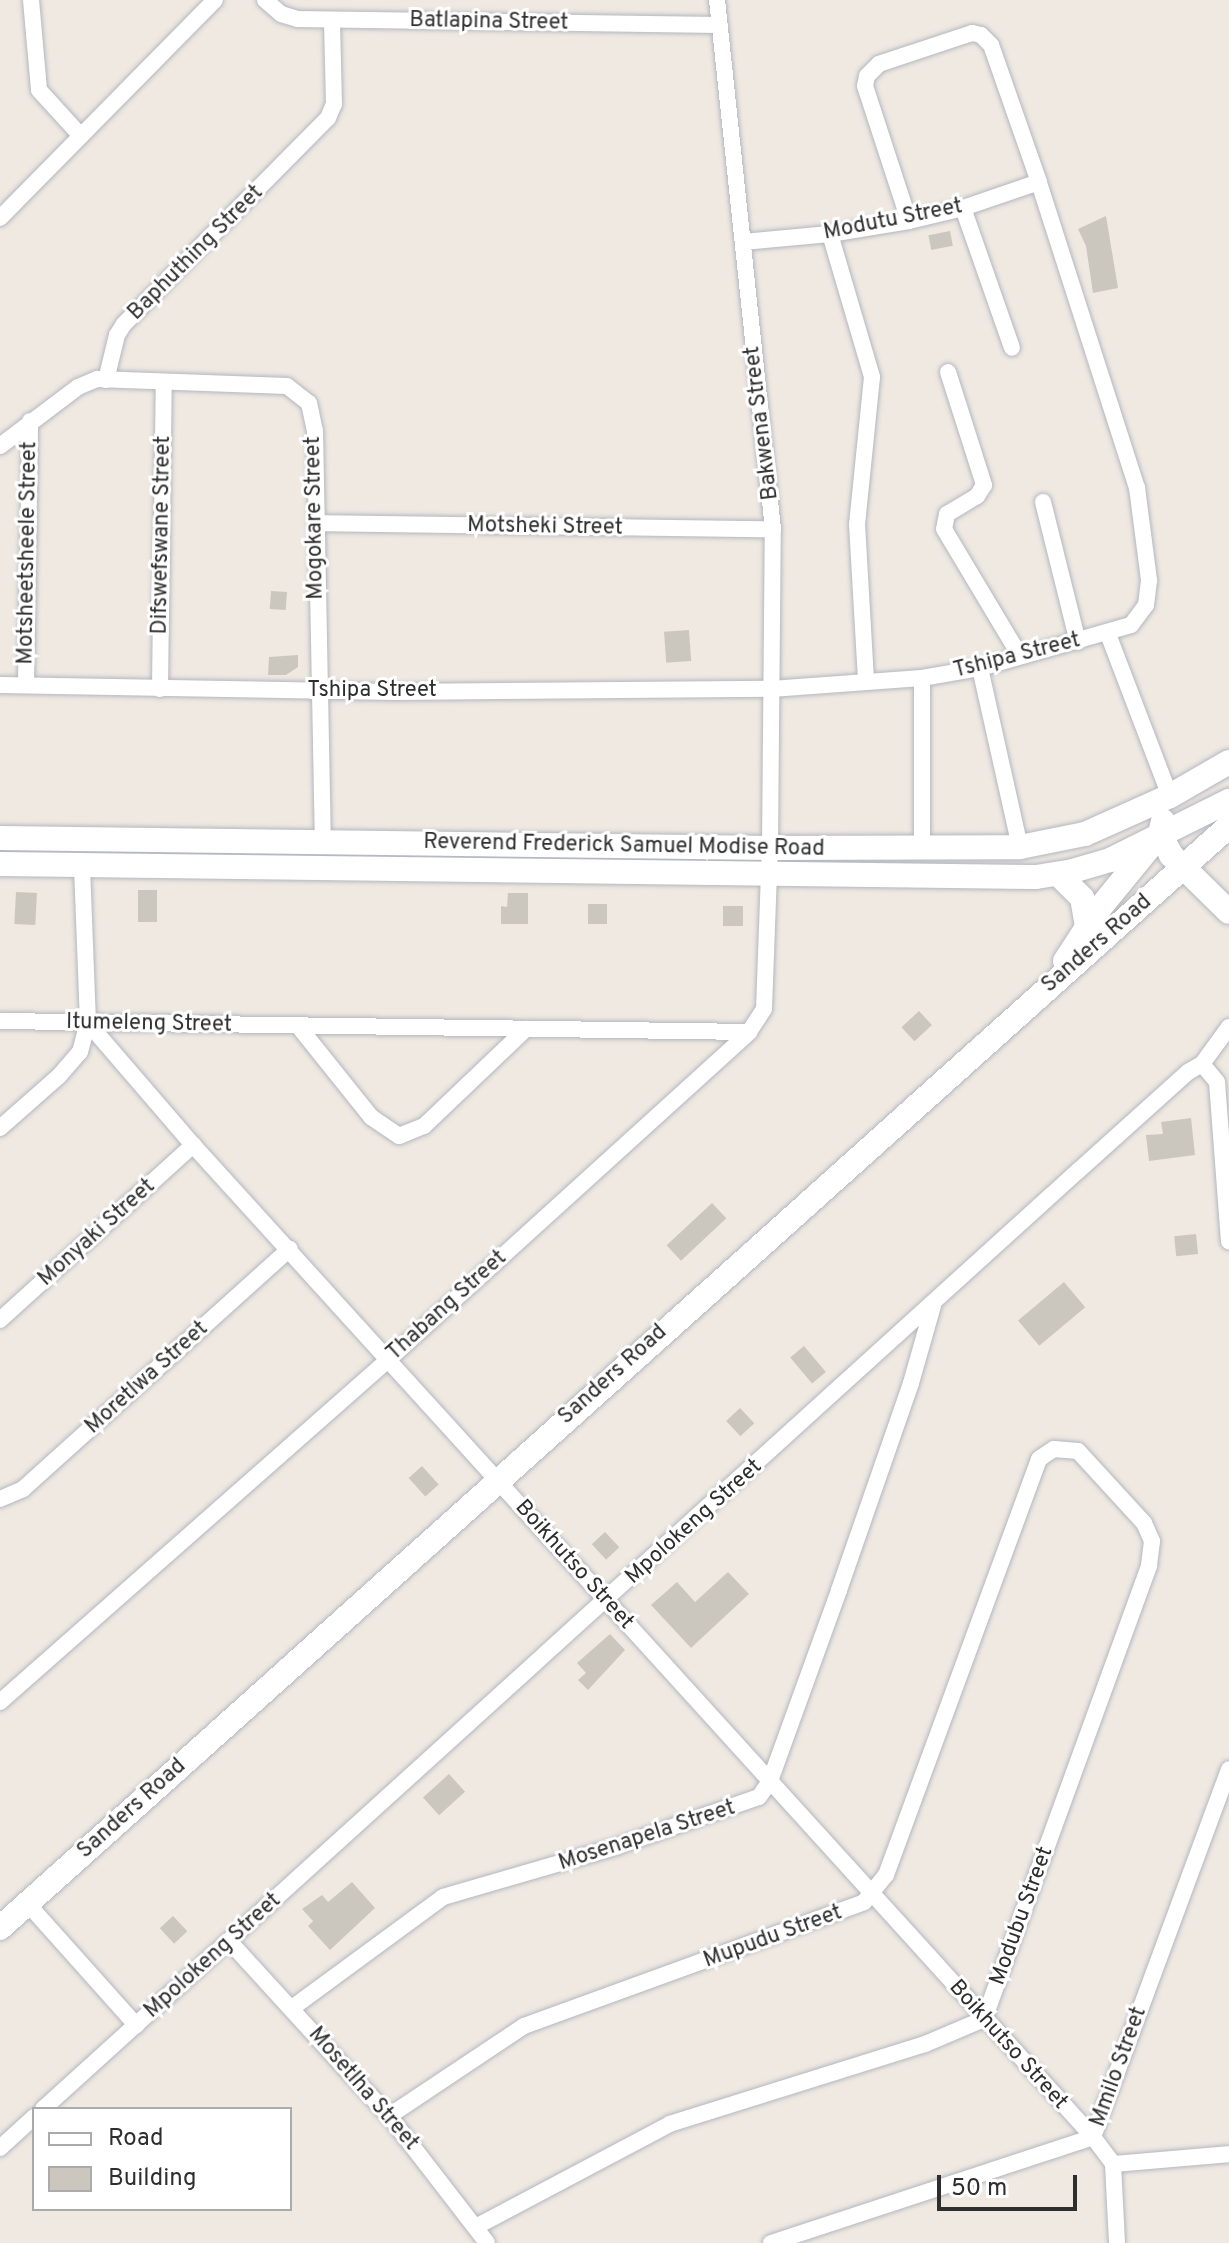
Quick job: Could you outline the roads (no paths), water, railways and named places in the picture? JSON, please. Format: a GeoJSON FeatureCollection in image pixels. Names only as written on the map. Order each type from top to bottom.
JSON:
{"type":"FeatureCollection","features":[{"type":"Feature","properties":{"kind":"main road","name":"Reverend Frederick Samuel Modise Road"},"geometry":{"type":"LineString","coordinates":[[0,838],[770,848],[1020,847],[1085,834],[1170,796],[1229,762]]}},
{"type":"Feature","properties":{"kind":"main road"},"geometry":{"type":"LineString","coordinates":[[1050,983],[1087,926],[1160,834],[1170,796]]}},
{"type":"Feature","properties":{"kind":"main road","name":"Reverend Frederick Samuel Modise Road"},"geometry":{"type":"LineString","coordinates":[[0,864],[1009,878],[1059,875],[1110,860],[1229,801]]}},
{"type":"Feature","properties":{"kind":"main road","name":"Sanders Road"},"geometry":{"type":"LineString","coordinates":[[0,1928],[1050,983],[1183,870],[1229,826]]}},
{"type":"Feature","properties":{"kind":"main road"},"geometry":{"type":"LineString","coordinates":[[1160,834],[1183,870],[1229,912]]}},
{"type":"Feature","properties":{"kind":"main road"},"geometry":{"type":"LineString","coordinates":[[1059,875],[1082,898],[1087,926]]}},
{"type":"Feature","properties":{"kind":"street"},"geometry":{"type":"LineString","coordinates":[[31,0],[37,87],[81,136]]}},
{"type":"Feature","properties":{"kind":"street"},"geometry":{"type":"LineString","coordinates":[[0,218],[215,0]]}},
{"type":"Feature","properties":{"kind":"street","name":"Batlapina Street"},"geometry":{"type":"LineString","coordinates":[[265,0],[287,17],[332,20],[719,25]]}},
{"type":"Feature","properties":{"kind":"street","name":"Bakwena Street"},"geometry":{"type":"LineString","coordinates":[[717,0],[773,529],[770,848]]}},
{"type":"Feature","properties":{"kind":"street","name":"Baphuthing Street"},"geometry":{"type":"LineString","coordinates":[[106,380],[117,335],[124,324],[328,118],[334,104],[332,20]]}},
{"type":"Feature","properties":{"kind":"street","name":"Tshipa Street"},"geometry":{"type":"LineString","coordinates":[[0,685],[317,691],[771,689],[922,678],[980,668],[1131,625],[1146,605],[1149,580],[1137,488],[1039,182],[991,45],[984,37],[972,33],[879,64],[865,80],[909,221]]}},
{"type":"Feature","properties":{"kind":"street","name":"Modutu Street"},"geometry":{"type":"LineString","coordinates":[[743,242],[830,234],[909,221],[963,208],[1039,182]]}},
{"type":"Feature","properties":{"kind":"street"},"geometry":{"type":"LineString","coordinates":[[963,208],[1012,348]]}},
{"type":"Feature","properties":{"kind":"street"},"geometry":{"type":"LineString","coordinates":[[830,234],[872,377],[857,524],[866,682]]}},
{"type":"Feature","properties":{"kind":"street"},"geometry":{"type":"LineString","coordinates":[[948,372],[984,485],[980,494],[947,514],[944,529],[1020,656]]}},
{"type":"Feature","properties":{"kind":"street"},"geometry":{"type":"LineString","coordinates":[[0,446],[78,387],[97,379],[106,380]]}},
{"type":"Feature","properties":{"kind":"street","name":"Mogokare Street"},"geometry":{"type":"LineString","coordinates":[[106,380],[287,386],[309,403],[315,431],[317,691],[323,842]]}},
{"type":"Feature","properties":{"kind":"street","name":"Difswefswane Street"},"geometry":{"type":"LineString","coordinates":[[160,689],[164,382]]}},
{"type":"Feature","properties":{"kind":"street","name":"Motsheetsheele Street"},"geometry":{"type":"LineString","coordinates":[[26,684],[30,421]]}},
{"type":"Feature","properties":{"kind":"street"},"geometry":{"type":"LineString","coordinates":[[1043,502],[1078,642]]}},
{"type":"Feature","properties":{"kind":"street","name":"Motsheki Street"},"geometry":{"type":"LineString","coordinates":[[316,523],[773,529]]}},
{"type":"Feature","properties":{"kind":"street"},"geometry":{"type":"LineString","coordinates":[[1108,634],[1170,796]]}},
{"type":"Feature","properties":{"kind":"street"},"geometry":{"type":"LineString","coordinates":[[980,668],[1020,847]]}},
{"type":"Feature","properties":{"kind":"street"},"geometry":{"type":"LineString","coordinates":[[922,678],[922,849]]}},
{"type":"Feature","properties":{"kind":"street","name":"Thabang Street"},"geometry":{"type":"LineString","coordinates":[[0,1702],[389,1359],[749,1032],[764,1009],[767,996],[770,848]]}},
{"type":"Feature","properties":{"kind":"street"},"geometry":{"type":"LineString","coordinates":[[0,1128],[74,1061],[88,1023],[82,865]]}},
{"type":"Feature","properties":{"kind":"street","name":"Itumeleng Street"},"geometry":{"type":"LineString","coordinates":[[0,1021],[749,1032]]}},
{"type":"Feature","properties":{"kind":"street","name":"Boikhutso Street"},"geometry":{"type":"LineString","coordinates":[[88,1023],[193,1145],[1093,2137],[1113,2164]]}},
{"type":"Feature","properties":{"kind":"street"},"geometry":{"type":"LineString","coordinates":[[299,1027],[371,1117],[399,1136],[424,1126],[526,1029]]}},
{"type":"Feature","properties":{"kind":"street","name":"Mpolokeng Street"},"geometry":{"type":"LineString","coordinates":[[45,2107],[1188,1072],[1202,1064],[1229,1027]]}},
{"type":"Feature","properties":{"kind":"street"},"geometry":{"type":"LineString","coordinates":[[1202,1064],[1214,1074],[1217,1082],[1229,1242]]}},
{"type":"Feature","properties":{"kind":"street","name":"Monyaki Street"},"geometry":{"type":"LineString","coordinates":[[0,1320],[193,1145]]}},
{"type":"Feature","properties":{"kind":"street","name":"Moretlwa Street"},"geometry":{"type":"LineString","coordinates":[[0,1499],[23,1489],[290,1249]]}},
{"type":"Feature","properties":{"kind":"street"},"geometry":{"type":"LineString","coordinates":[[770,1781],[911,1383],[933,1306]]}},
{"type":"Feature","properties":{"kind":"street","name":"Modubu Street"},"geometry":{"type":"LineString","coordinates":[[872,1896],[886,1875],[1039,1459],[1054,1449],[1078,1451],[1144,1523],[1152,1541],[1152,1554],[984,2019]]}},
{"type":"Feature","properties":{"kind":"street","name":"Mmilo Street"},"geometry":{"type":"LineString","coordinates":[[771,2243],[1093,2137],[1229,1769]]}},
{"type":"Feature","properties":{"kind":"street","name":"Mosenapela Street"},"geometry":{"type":"LineString","coordinates":[[292,2008],[443,1897],[728,1811],[753,1801],[770,1781]]}},
{"type":"Feature","properties":{"kind":"street","name":"Mupudu Street"},"geometry":{"type":"LineString","coordinates":[[389,2116],[524,2026],[846,1912],[872,1896]]}},
{"type":"Feature","properties":{"kind":"street"},"geometry":{"type":"LineString","coordinates":[[27,1903],[136,2025]]}},
{"type":"Feature","properties":{"kind":"street","name":"Mosetlha Street"},"geometry":{"type":"LineString","coordinates":[[229,1941],[389,2116],[477,2226],[487,2243]]}},
{"type":"Feature","properties":{"kind":"street"},"geometry":{"type":"LineString","coordinates":[[477,2226],[670,2124],[925,2044],[984,2019]]}},
{"type":"Feature","properties":{"kind":"street"},"geometry":{"type":"LineString","coordinates":[[0,2148],[32,2119]]}},
{"type":"Feature","properties":{"kind":"street"},"geometry":{"type":"LineString","coordinates":[[1117,2243],[1113,2164],[1229,2154]]}}]}
